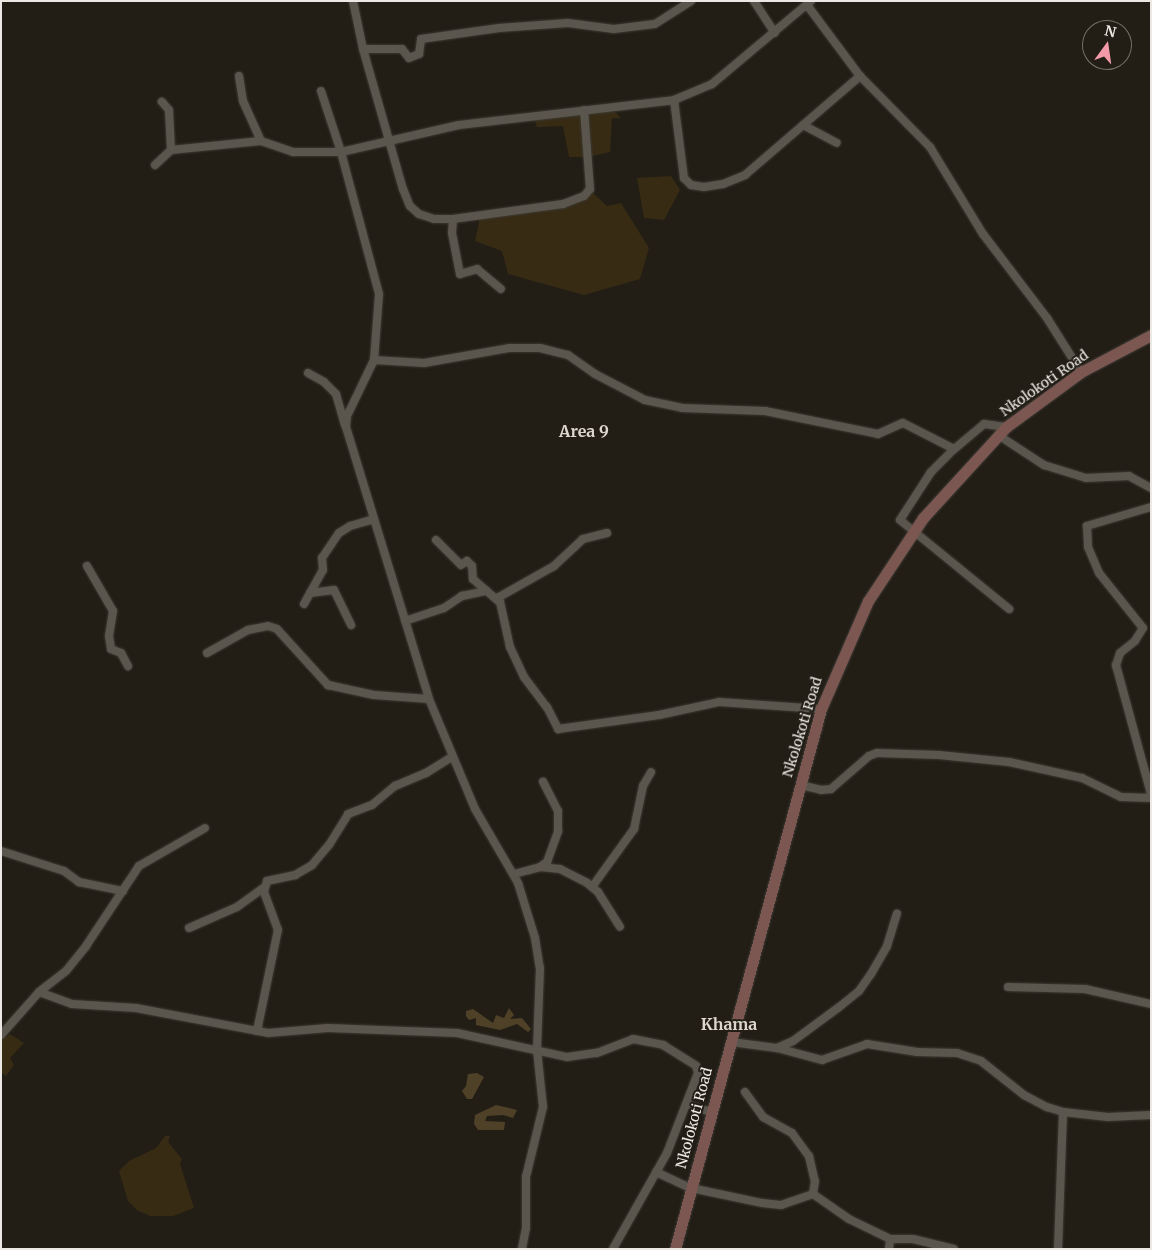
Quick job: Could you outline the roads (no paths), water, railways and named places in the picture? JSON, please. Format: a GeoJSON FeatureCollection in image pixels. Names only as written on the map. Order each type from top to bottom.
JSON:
{"type":"FeatureCollection","features":[{"type":"Feature","properties":{"kind":"main road","name":"Nkolokoti Road"},"geometry":{"type":"LineString","coordinates":[[675,1249],[710,1112],[731,1042],[821,710],[868,601],[912,532],[944,491],[1002,431],[1081,372],[1151,335]]}},
{"type":"Feature","properties":{"kind":"street"},"geometry":{"type":"LineString","coordinates":[[353,1],[363,49],[390,139],[402,189],[414,210],[434,219],[453,220],[563,204],[584,196],[590,189],[584,110]]}},
{"type":"Feature","properties":{"kind":"street"},"geometry":{"type":"LineString","coordinates":[[363,49],[402,49],[409,58],[419,54],[421,39],[499,28],[568,23],[614,29],[640,26],[665,20],[691,1]]}},
{"type":"Feature","properties":{"kind":"street"},"geometry":{"type":"LineString","coordinates":[[754,1],[775,34]]}},
{"type":"Feature","properties":{"kind":"street"},"geometry":{"type":"LineString","coordinates":[[155,164],[171,150],[261,141],[293,152],[342,152],[390,139],[459,125],[674,100],[712,84],[775,34],[809,3],[860,76],[930,148],[983,234],[1047,318],[1081,372]]}},
{"type":"Feature","properties":{"kind":"street"},"geometry":{"type":"LineString","coordinates":[[238,76],[243,101],[261,141]]}},
{"type":"Feature","properties":{"kind":"street"},"geometry":{"type":"LineString","coordinates":[[674,100],[681,167],[684,178],[691,185],[723,184],[745,175],[860,76]]}},
{"type":"Feature","properties":{"kind":"street"},"geometry":{"type":"LineString","coordinates":[[321,91],[342,152],[379,294],[374,360],[347,416],[346,427]]}},
{"type":"Feature","properties":{"kind":"street"},"geometry":{"type":"LineString","coordinates":[[162,102],[169,110],[171,150]]}},
{"type":"Feature","properties":{"kind":"street"},"geometry":{"type":"LineString","coordinates":[[803,125],[837,143]]}},
{"type":"Feature","properties":{"kind":"street"},"geometry":{"type":"LineString","coordinates":[[453,220],[452,233],[460,274],[477,269],[501,289]]}},
{"type":"Feature","properties":{"kind":"street"},"geometry":{"type":"LineString","coordinates":[[374,360],[424,363],[509,348],[540,348],[568,355],[595,374],[645,400],[682,408],[773,412],[878,434],[904,423],[954,449]]}},
{"type":"Feature","properties":{"kind":"street"},"geometry":{"type":"LineString","coordinates":[[308,373],[324,382],[336,394],[429,699],[475,809],[514,874],[529,912],[540,968],[537,1050],[543,1107],[526,1177],[526,1228],[522,1249]]}},
{"type":"Feature","properties":{"kind":"street"},"geometry":{"type":"LineString","coordinates":[[1009,610],[902,523],[901,517],[931,472],[954,449],[984,424],[1002,431],[1044,465],[1086,478],[1129,476],[1151,488]]}},
{"type":"Feature","properties":{"kind":"street"},"geometry":{"type":"LineString","coordinates":[[1151,507],[1087,526],[1088,546],[1099,573],[1143,628],[1135,641],[1120,653],[1116,665],[1151,794]]}},
{"type":"Feature","properties":{"kind":"street"},"geometry":{"type":"LineString","coordinates":[[304,604],[323,570],[322,558],[339,533],[350,526],[374,519]]}},
{"type":"Feature","properties":{"kind":"street"},"geometry":{"type":"LineString","coordinates":[[606,532],[583,539],[554,566],[500,594],[498,601],[506,638],[521,669],[562,730],[719,702],[821,710]]}},
{"type":"Feature","properties":{"kind":"street"},"geometry":{"type":"LineString","coordinates":[[436,540],[460,565],[467,562],[472,566],[473,579],[498,601]]}},
{"type":"Feature","properties":{"kind":"street"},"geometry":{"type":"LineString","coordinates":[[87,566],[113,611],[109,636],[112,649],[121,653],[128,666]]}},
{"type":"Feature","properties":{"kind":"street"},"geometry":{"type":"LineString","coordinates":[[310,593],[334,590],[351,625]]}},
{"type":"Feature","properties":{"kind":"street"},"geometry":{"type":"LineString","coordinates":[[405,621],[444,608],[462,596],[486,591]]}},
{"type":"Feature","properties":{"kind":"street"},"geometry":{"type":"LineString","coordinates":[[207,653],[248,630],[268,626],[277,629],[328,685],[374,695],[429,699]]}},
{"type":"Feature","properties":{"kind":"street"},"geometry":{"type":"LineString","coordinates":[[800,785],[821,790],[831,789],[868,756],[877,753],[939,755],[1009,762],[1082,778],[1122,797],[1151,798]]}},
{"type":"Feature","properties":{"kind":"street"},"geometry":{"type":"LineString","coordinates":[[189,928],[237,907],[263,888],[267,881],[294,875],[312,865],[329,845],[348,814],[372,805],[395,786],[426,773],[452,757]]}},
{"type":"Feature","properties":{"kind":"street"},"geometry":{"type":"LineString","coordinates":[[592,886],[634,829],[643,786],[651,772]]}},
{"type":"Feature","properties":{"kind":"street"},"geometry":{"type":"LineString","coordinates":[[514,874],[540,867],[547,862],[560,821],[551,793],[544,782]]}},
{"type":"Feature","properties":{"kind":"street"},"geometry":{"type":"LineString","coordinates":[[1,1035],[39,992],[66,971],[86,946],[139,866],[205,828]]}},
{"type":"Feature","properties":{"kind":"street"},"geometry":{"type":"LineString","coordinates":[[1,851],[64,871],[79,882],[123,891]]}},
{"type":"Feature","properties":{"kind":"street"},"geometry":{"type":"LineString","coordinates":[[540,867],[560,869],[592,886],[620,927]]}},
{"type":"Feature","properties":{"kind":"street"},"geometry":{"type":"LineString","coordinates":[[257,1031],[278,930],[263,888]]}},
{"type":"Feature","properties":{"kind":"street"},"geometry":{"type":"LineString","coordinates":[[777,1048],[793,1041],[859,991],[887,946],[897,913]]}},
{"type":"Feature","properties":{"kind":"street"},"geometry":{"type":"LineString","coordinates":[[1008,987],[1085,989],[1151,1004]]}},
{"type":"Feature","properties":{"kind":"street"},"geometry":{"type":"LineString","coordinates":[[39,992],[72,1004],[136,1008],[257,1031],[290,1032],[328,1028],[457,1033],[566,1057],[597,1053],[633,1039],[650,1040],[696,1066],[698,1073],[656,1172],[613,1249]]}},
{"type":"Feature","properties":{"kind":"street"},"geometry":{"type":"LineString","coordinates":[[731,1042],[777,1048],[822,1060],[867,1044],[917,1052],[957,1053],[981,1061],[1024,1095],[1063,1112],[1108,1116],[1151,1115]]}},
{"type":"Feature","properties":{"kind":"street"},"geometry":{"type":"LineString","coordinates":[[745,1092],[764,1116],[792,1133],[809,1156],[815,1180],[813,1194]]}},
{"type":"Feature","properties":{"kind":"street"},"geometry":{"type":"LineString","coordinates":[[686,1104],[710,1112]]}},
{"type":"Feature","properties":{"kind":"street"},"geometry":{"type":"LineString","coordinates":[[1058,1249],[1063,1112]]}},
{"type":"Feature","properties":{"kind":"street"},"geometry":{"type":"LineString","coordinates":[[656,1172],[691,1188],[772,1204],[813,1194],[849,1219],[890,1238],[954,1249]]}},
{"type":"Feature","properties":{"kind":"street"},"geometry":{"type":"LineString","coordinates":[[889,1249],[890,1238]]}},
{"type":"Feature","properties":{"kind":"district","name":"Area 9"},"geometry":{"type":"Point","coordinates":[584,431]}},
{"type":"Feature","properties":{"kind":"district","name":"Khama"},"geometry":{"type":"Point","coordinates":[729,1024]}}]}
